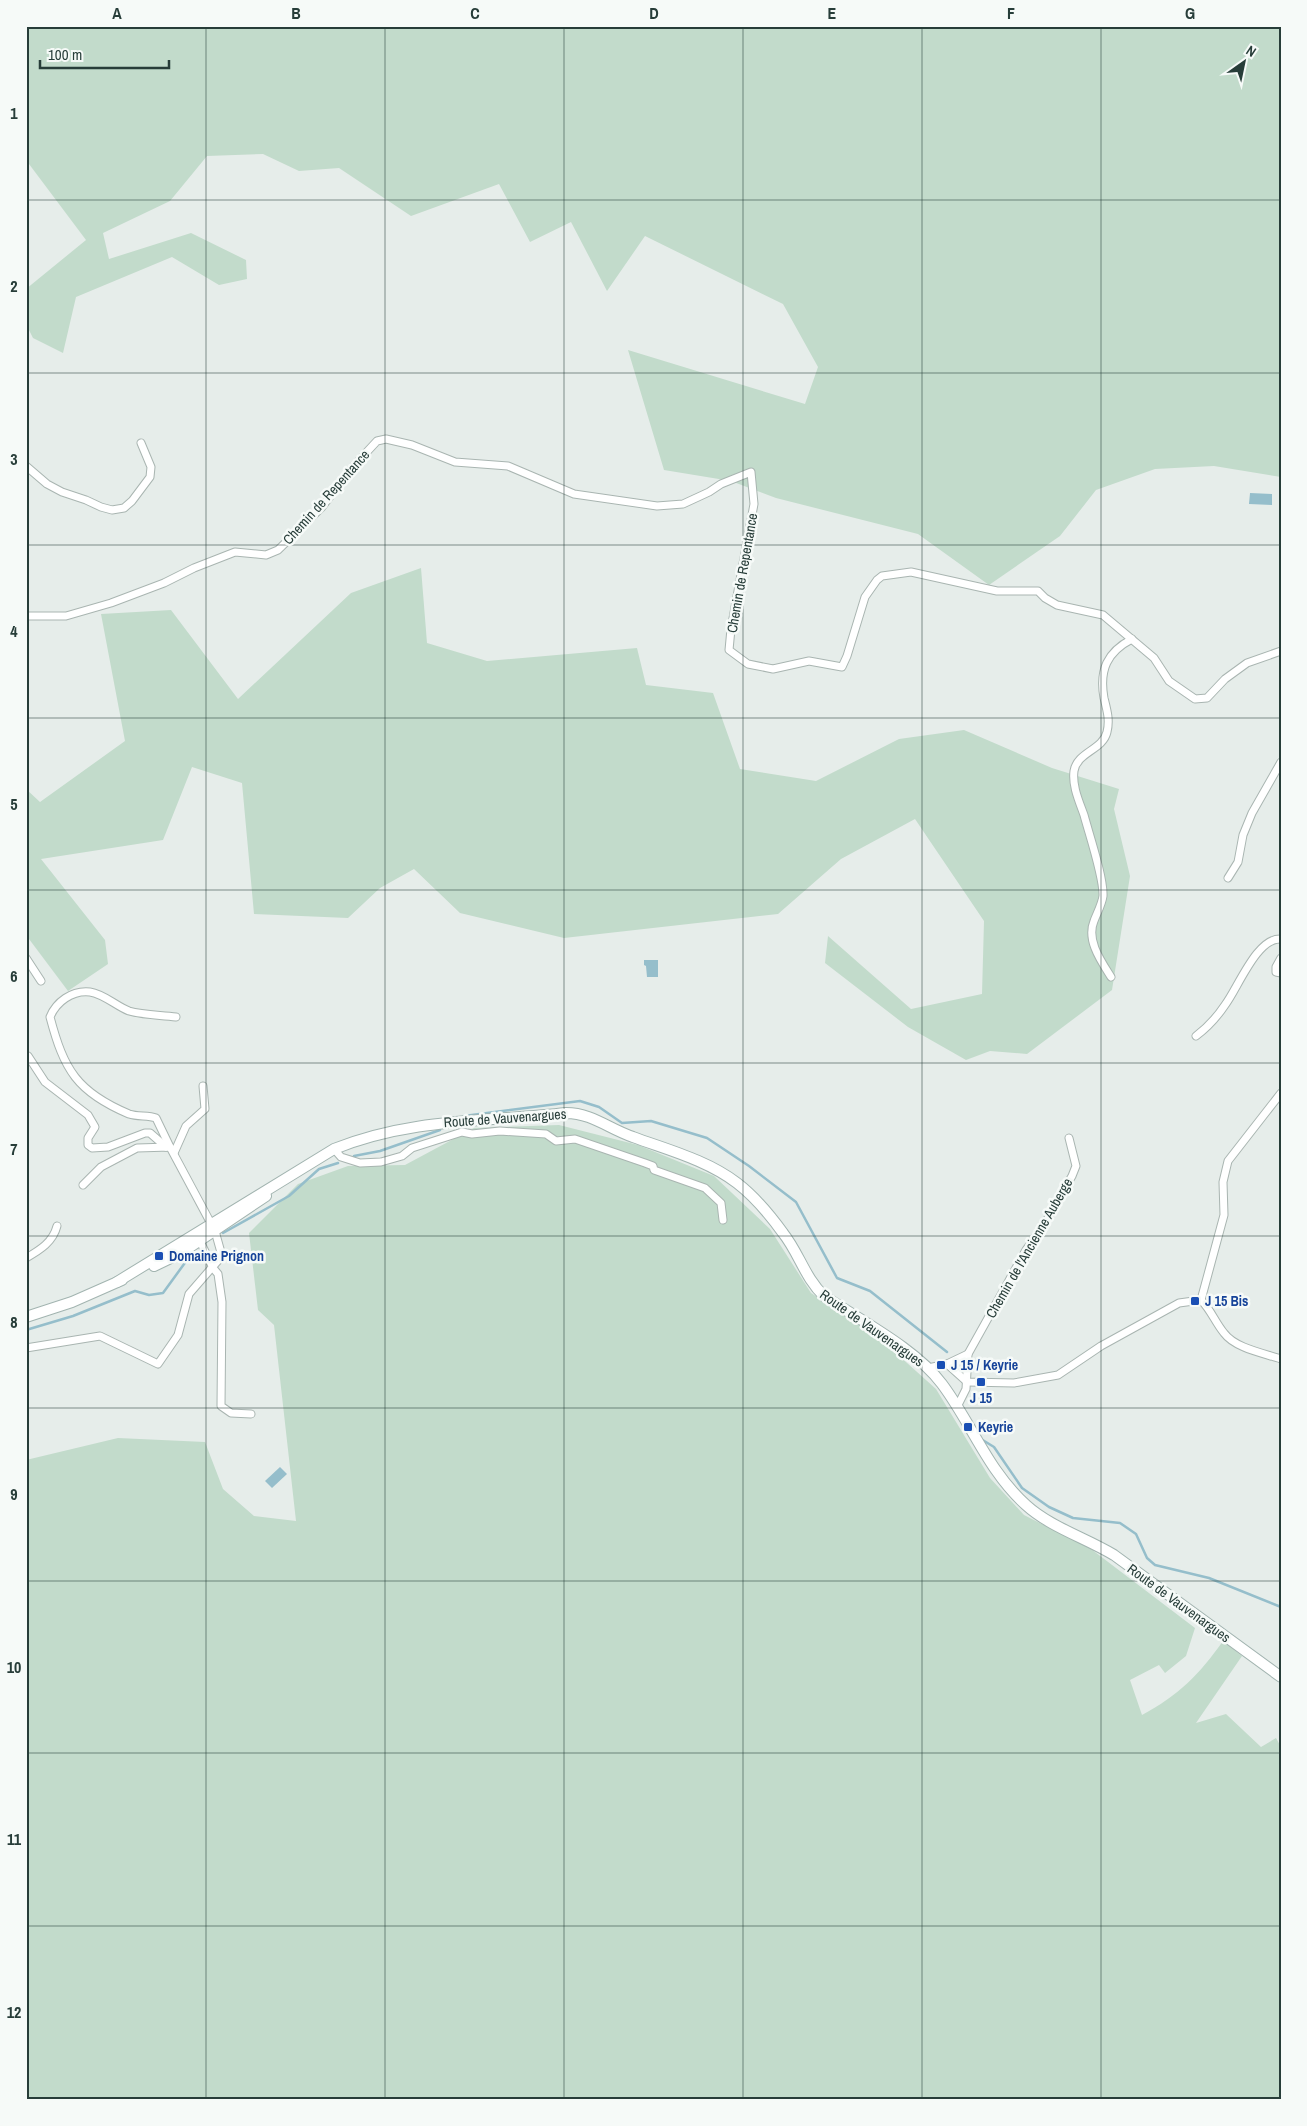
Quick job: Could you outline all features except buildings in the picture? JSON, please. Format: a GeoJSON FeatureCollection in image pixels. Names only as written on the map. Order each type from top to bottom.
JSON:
{"type":"FeatureCollection","features":[{"type":"Feature","properties":{"kind":"main road","name":"Route de Vauvenargues"},"geometry":{"type":"LineString","coordinates":[[117,1282],[215,1232],[261,1200],[298,1170],[334,1149],[390,1130],[460,1121],[578,1113],[588,1116],[630,1136],[674,1151],[721,1172],[749,1193],[784,1234],[814,1287],[824,1296],[910,1353],[928,1368],[942,1384],[957,1407],[987,1459],[1006,1485],[1028,1507],[1039,1516],[1097,1544],[1281,1677]]}},
{"type":"Feature","properties":{"kind":"main road","name":"Route de Vauvenargues"},"geometry":{"type":"LineString","coordinates":[[26,1316],[72,1302],[117,1282],[202,1244],[215,1232]]}},
{"type":"Feature","properties":{"kind":"street","name":"Chemin de Repentance"},"geometry":{"type":"LineString","coordinates":[[26,616],[66,616],[120,599],[234,552],[266,555],[278,550],[322,506],[377,442],[386,439],[412,445],[455,462],[508,466],[574,494],[657,506],[683,504],[721,484],[751,472],[754,504],[731,629],[730,650],[748,664],[773,669],[810,661],[842,667],[848,656],[865,597],[877,580],[882,576],[911,572],[998,591],[1038,591],[1057,605],[1103,615],[1154,658],[1168,681],[1195,699],[1207,698],[1225,679],[1247,663],[1281,651]]}},
{"type":"Feature","properties":{"kind":"street"},"geometry":{"type":"LineString","coordinates":[[26,466],[47,484],[62,492],[112,510],[124,508],[132,501],[150,477],[151,467],[141,443]]}},
{"type":"Feature","properties":{"kind":"street"},"geometry":{"type":"LineString","coordinates":[[1111,977],[1091,938],[1093,923],[1103,896],[1098,864],[1078,800],[1074,768],[1079,760],[1099,746],[1105,739],[1109,717],[1104,696],[1106,664],[1110,655],[1119,646],[1132,639]]}},
{"type":"Feature","properties":{"kind":"street"},"geometry":{"type":"LineString","coordinates":[[1228,878],[1238,862],[1243,835],[1252,813],[1281,762]]}},
{"type":"Feature","properties":{"kind":"street"},"geometry":{"type":"LineString","coordinates":[[1196,1036],[1211,1024],[1226,1004],[1257,952],[1267,942],[1281,939]]}},
{"type":"Feature","properties":{"kind":"street"},"geometry":{"type":"LineString","coordinates":[[26,958],[41,981]]}},
{"type":"Feature","properties":{"kind":"street"},"geometry":{"type":"LineString","coordinates":[[1281,958],[1276,967],[1276,972],[1281,973]]}},
{"type":"Feature","properties":{"kind":"street"},"geometry":{"type":"LineString","coordinates":[[26,1348],[100,1336],[158,1364],[178,1335],[189,1294],[222,1256],[215,1232],[170,1149],[156,1118],[131,1114],[108,1103],[76,1080],[66,1066],[50,1018],[60,1000],[89,992],[131,1011],[176,1016]]}},
{"type":"Feature","properties":{"kind":"street"},"geometry":{"type":"LineString","coordinates":[[28,1056],[45,1082],[88,1115],[95,1127],[88,1138],[88,1145],[92,1148],[108,1147],[145,1133],[150,1133],[170,1149]]}},
{"type":"Feature","properties":{"kind":"street"},"geometry":{"type":"LineString","coordinates":[[170,1149],[186,1126],[205,1109],[204,1086]]}},
{"type":"Feature","properties":{"kind":"street"},"geometry":{"type":"LineString","coordinates":[[1201,1300],[1224,1215],[1223,1182],[1228,1161],[1281,1093]]}},
{"type":"Feature","properties":{"kind":"street"},"geometry":{"type":"LineString","coordinates":[[460,1121],[462,1132]]}},
{"type":"Feature","properties":{"kind":"street"},"geometry":{"type":"LineString","coordinates":[[334,1149],[341,1157],[360,1163],[381,1162],[402,1156],[412,1148],[462,1132],[472,1134],[500,1131],[546,1134],[556,1140],[575,1139],[653,1166],[654,1170],[705,1188],[721,1202],[722,1220]]}},
{"type":"Feature","properties":{"kind":"street","name":"Chemin de l'Ancienne Auberge"},"geometry":{"type":"LineString","coordinates":[[957,1407],[966,1389],[968,1354],[1022,1258],[1044,1225],[1072,1176],[1076,1166],[1068,1138]]}},
{"type":"Feature","properties":{"kind":"street"},"geometry":{"type":"LineString","coordinates":[[83,1185],[101,1167],[137,1148],[170,1149]]}},
{"type":"Feature","properties":{"kind":"street"},"geometry":{"type":"LineString","coordinates":[[26,1258],[46,1245],[55,1235],[57,1226]]}},
{"type":"Feature","properties":{"kind":"street"},"geometry":{"type":"LineString","coordinates":[[202,1244],[213,1268],[218,1274],[222,1302],[221,1406],[231,1413],[251,1414]]}},
{"type":"Feature","properties":{"kind":"street"},"geometry":{"type":"LineString","coordinates":[[1201,1300],[1209,1308],[1224,1334],[1238,1344],[1281,1359]]}},
{"type":"Feature","properties":{"kind":"street"},"geometry":{"type":"LineString","coordinates":[[947,1364],[966,1382],[1014,1383],[1058,1375],[1101,1346],[1179,1303],[1201,1300]]}},
{"type":"Feature","properties":{"kind":"street"},"geometry":{"type":"LineString","coordinates":[[928,1368],[947,1364],[968,1354]]}},
{"type":"Feature","properties":{"kind":"street"},"geometry":{"type":"LineString","coordinates":[[1269,1668],[1281,1670]]}},
{"type":"Feature","properties":{"kind":"green space"},"geometry":{"type":"Polygon","coordinates":[[[26,26],[1281,26],[1281,477],[1214,466],[1155,469],[1096,490],[1060,536],[989,585],[918,534],[776,498],[731,481],[664,470],[628,350],[805,404],[818,367],[783,304],[645,236],[607,291],[571,222],[530,242],[499,184],[411,216],[339,168],[299,171],[263,154],[207,156],[170,201],[103,233],[109,259],[191,233],[246,260],[247,279],[219,285],[172,257],[76,297],[63,353],[33,338],[26,324],[26,289],[86,240],[26,160],[26,26]]]}},
{"type":"Feature","properties":{"kind":"green space"},"geometry":{"type":"Polygon","coordinates":[[[421,568],[427,643],[487,661],[637,648],[646,685],[713,693],[740,769],[816,781],[899,739],[964,730],[1052,768],[1119,789],[1114,809],[1130,876],[1112,990],[1027,1054],[990,1051],[966,1060],[908,1027],[825,963],[828,936],[911,1009],[982,994],[984,921],[915,819],[841,859],[778,914],[564,938],[460,913],[414,869],[380,888],[348,918],[254,914],[242,783],[192,767],[163,840],[41,859],[105,940],[108,964],[68,991],[26,935],[26,789],[40,802],[125,741],[101,614],[171,610],[238,699],[351,593],[421,568]]]}},
{"type":"Feature","properties":{"kind":"green space"},"geometry":{"type":"Polygon","coordinates":[[[559,1125],[638,1145],[714,1176],[770,1229],[811,1293],[877,1336],[936,1389],[990,1478],[1024,1515],[1091,1549],[1195,1628],[1186,1656],[1165,1673],[1159,1665],[1130,1680],[1142,1715],[1178,1692],[1197,1674],[1223,1641],[1242,1656],[1196,1723],[1226,1714],[1261,1747],[1276,1738],[1281,1747],[1281,2100],[26,2100],[26,1460],[118,1438],[205,1442],[223,1489],[254,1516],[296,1521],[274,1325],[258,1310],[249,1233],[298,1184],[348,1166],[405,1165],[474,1128],[559,1125]]]}},
{"type":"Feature","properties":{"kind":"water"},"geometry":{"type":"Polygon","coordinates":[[[1250,493],[1272,494],[1272,505],[1249,504],[1250,493]]]}},
{"type":"Feature","properties":{"kind":"water"},"geometry":{"type":"Polygon","coordinates":[[[644,960],[658,960],[658,977],[647,977],[644,960]]]}},
{"type":"Feature","properties":{"kind":"water"},"geometry":{"type":"Polygon","coordinates":[[[280,1467],[287,1474],[272,1488],[265,1481],[280,1467]]]}},
{"type":"Feature","properties":{"kind":"waterway"},"geometry":{"type":"LineString","coordinates":[[464,1116],[580,1101],[599,1107],[622,1123],[651,1121],[707,1138],[749,1166],[796,1202],[837,1278],[870,1291],[947,1352]]}},
{"type":"Feature","properties":{"kind":"waterway"},"geometry":{"type":"LineString","coordinates":[[354,1156],[380,1151],[440,1130]]}},
{"type":"Feature","properties":{"kind":"waterway"},"geometry":{"type":"LineString","coordinates":[[223,1233],[289,1196],[319,1169],[338,1163]]}},
{"type":"Feature","properties":{"kind":"waterway"},"geometry":{"type":"LineString","coordinates":[[26,1330],[73,1316],[135,1291],[149,1295],[163,1293],[187,1260]]}},
{"type":"Feature","properties":{"kind":"waterway"},"geometry":{"type":"LineString","coordinates":[[981,1439],[994,1447],[1022,1488],[1049,1507],[1073,1518],[1120,1523],[1136,1534],[1147,1558],[1155,1565],[1209,1578],[1281,1607]]}},
{"type":"Feature","properties":{"kind":"place","name":"Domaine Prignon"},"geometry":{"type":"Point","coordinates":[159,1256]}},
{"type":"Feature","properties":{"kind":"place","name":"J 15 Bis"},"geometry":{"type":"Point","coordinates":[1195,1301]}},
{"type":"Feature","properties":{"kind":"place","name":"J 15 / Keyrie"},"geometry":{"type":"Point","coordinates":[941,1365]}},
{"type":"Feature","properties":{"kind":"place","name":"J 15"},"geometry":{"type":"Point","coordinates":[981,1382]}},
{"type":"Feature","properties":{"kind":"place","name":"Keyrie"},"geometry":{"type":"Point","coordinates":[968,1427]}}]}
